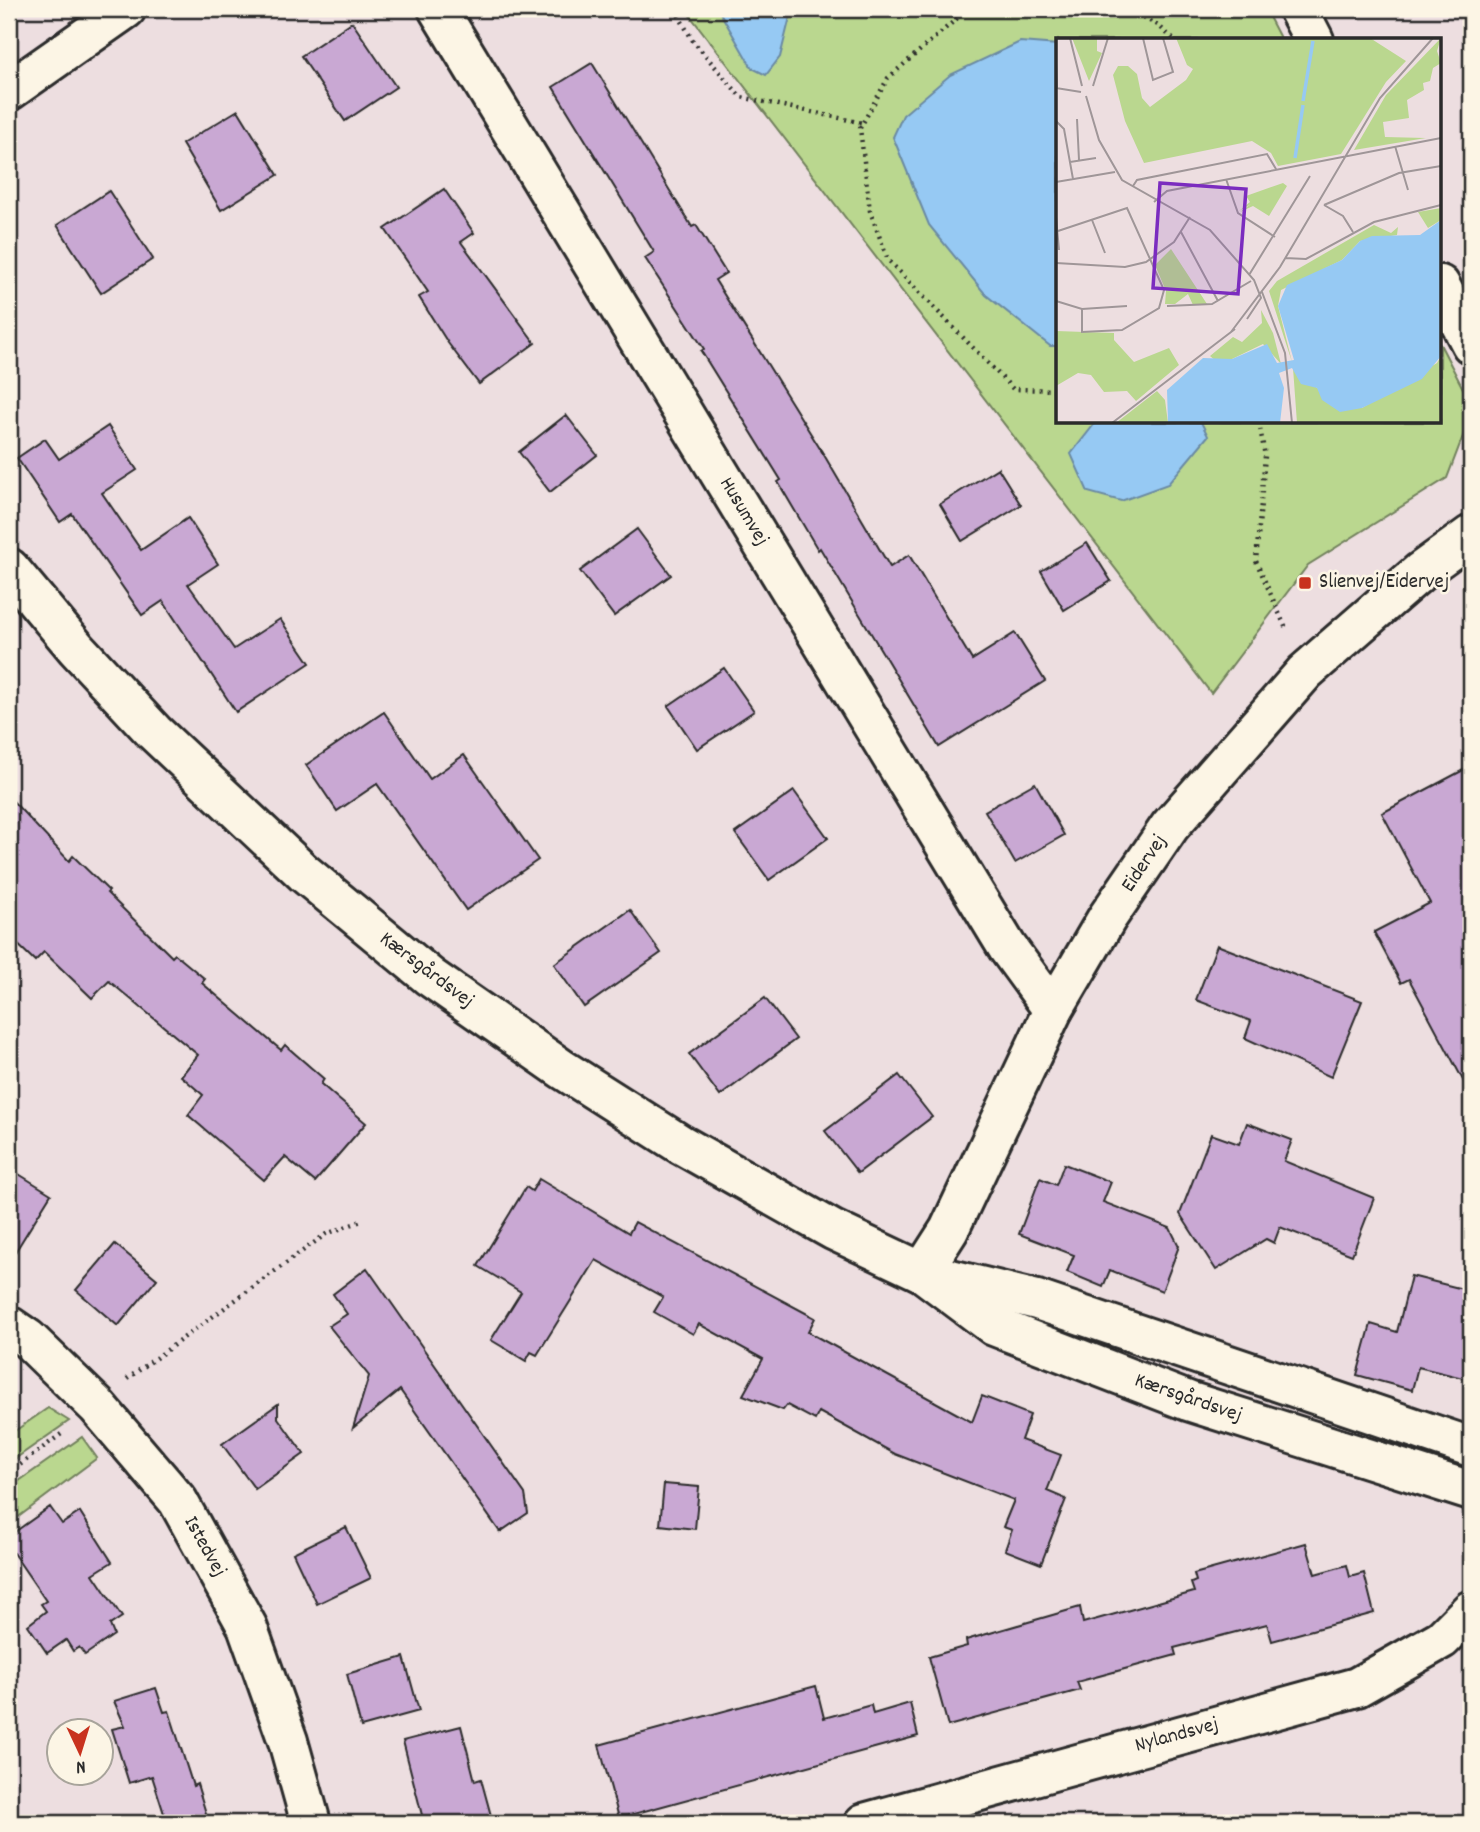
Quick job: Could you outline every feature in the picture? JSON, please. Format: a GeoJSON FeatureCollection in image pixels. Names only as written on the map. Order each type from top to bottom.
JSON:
{"type":"FeatureCollection","features":[{"type":"Feature","properties":{"kind":"street"},"geometry":{"type":"LineString","coordinates":[[9,91],[126,9]]}},
{"type":"Feature","properties":{"kind":"street","name":"Husumvej"},"geometry":{"type":"LineString","coordinates":[[438,9],[1007,947],[1054,1010]]}},
{"type":"Feature","properties":{"kind":"street"},"geometry":{"type":"LineString","coordinates":[[1298,9],[1313,38]]}},
{"type":"Feature","properties":{"kind":"street"},"geometry":{"type":"LineString","coordinates":[[1442,289],[1471,344]]}},
{"type":"Feature","properties":{"kind":"street","name":"Eidervej"},"geometry":{"type":"LineString","coordinates":[[922,1272],[949,1230],[1054,1010],[1107,918],[1170,827],[1305,672],[1420,572],[1471,535]]}},
{"type":"Feature","properties":{"kind":"street","name":"Kærsgårdsvej"},"geometry":{"type":"LineString","coordinates":[[9,568],[76,648],[155,732],[304,873],[430,977],[562,1069],[680,1144],[823,1225],[922,1272],[1047,1303],[1471,1447]]}},
{"type":"Feature","properties":{"kind":"street","name":"Kærsgårdsvej"},"geometry":{"type":"LineString","coordinates":[[922,1272],[993,1326],[1188,1401],[1471,1491]]}},
{"type":"Feature","properties":{"kind":"street","name":"Istedvej"},"geometry":{"type":"LineString","coordinates":[[9,1325],[28,1339],[96,1406],[178,1501],[247,1626],[288,1741],[311,1823]]}},
{"type":"Feature","properties":{"kind":"street","name":"Nylandsvej"},"geometry":{"type":"LineString","coordinates":[[864,1823],[1357,1687],[1442,1639],[1471,1610]]}},
{"type":"Feature","properties":{"kind":"path"},"geometry":{"type":"LineString","coordinates":[[675,9],[694,41],[741,97],[863,123]]}},
{"type":"Feature","properties":{"kind":"path"},"geometry":{"type":"LineString","coordinates":[[968,9],[888,78],[860,128],[870,211],[888,260],[1013,388],[1056,390]]}},
{"type":"Feature","properties":{"kind":"path"},"geometry":{"type":"LineString","coordinates":[[1124,9],[1158,25],[1172,38]]}},
{"type":"Feature","properties":{"kind":"path"},"geometry":{"type":"LineString","coordinates":[[1259,424],[1265,456],[1256,561],[1305,672]]}},
{"type":"Feature","properties":{"kind":"path"},"geometry":{"type":"LineString","coordinates":[[9,1473],[96,1406],[133,1373],[326,1234],[364,1220]]}},
{"type":"Feature","properties":{"kind":"green space"},"geometry":{"type":"Polygon","coordinates":[[[685,9],[1265,9],[1280,38],[1056,38],[1056,424],[1442,424],[1442,348],[1471,404],[1471,415],[1447,478],[1308,565],[1211,693],[685,9]]]}},
{"type":"Feature","properties":{"kind":"green space"},"geometry":{"type":"Polygon","coordinates":[[[48,1408],[69,1421],[9,1463],[9,1435],[48,1408]]]}},
{"type":"Feature","properties":{"kind":"green space"},"geometry":{"type":"Polygon","coordinates":[[[82,1437],[97,1458],[9,1524],[9,1488],[82,1437]]]}},
{"type":"Feature","properties":{"kind":"water"},"geometry":{"type":"Polygon","coordinates":[[[718,9],[792,9],[780,57],[766,75],[752,68],[718,9]]]}},
{"type":"Feature","properties":{"kind":"water"},"geometry":{"type":"Polygon","coordinates":[[[1020,42],[1056,45],[1056,346],[1050,346],[986,295],[929,225],[893,137],[903,115],[950,75],[1020,42]]]}},
{"type":"Feature","properties":{"kind":"water"},"geometry":{"type":"Polygon","coordinates":[[[1094,424],[1202,424],[1208,436],[1168,484],[1121,501],[1088,492],[1071,454],[1094,424]]]}},
{"type":"Feature","properties":{"kind":"building"},"geometry":{"type":"Polygon","coordinates":[[[352,22],[396,87],[345,121],[301,56],[352,22]]]}},
{"type":"Feature","properties":{"kind":"building"},"geometry":{"type":"Polygon","coordinates":[[[592,63],[692,227],[696,225],[726,273],[715,280],[890,567],[909,555],[972,660],[1015,633],[1045,681],[939,747],[820,548],[818,550],[778,482],[781,480],[701,351],[704,349],[645,258],[654,252],[553,87],[592,63]]]}},
{"type":"Feature","properties":{"kind":"building"},"geometry":{"type":"Polygon","coordinates":[[[238,110],[278,175],[221,210],[182,144],[238,110]]]}},
{"type":"Feature","properties":{"kind":"building"},"geometry":{"type":"Polygon","coordinates":[[[444,189],[474,233],[461,242],[535,343],[479,384],[448,343],[419,297],[428,292],[385,229],[444,189]]]}},
{"type":"Feature","properties":{"kind":"building"},"geometry":{"type":"Polygon","coordinates":[[[109,191],[153,259],[101,293],[57,225],[109,191]]]}},
{"type":"Feature","properties":{"kind":"building"},"geometry":{"type":"Polygon","coordinates":[[[566,415],[597,455],[550,492],[519,452],[566,415]]]}},
{"type":"Feature","properties":{"kind":"building"},"geometry":{"type":"Polygon","coordinates":[[[108,426],[137,470],[102,493],[141,550],[188,518],[218,564],[188,584],[234,649],[280,619],[310,663],[236,712],[163,601],[142,615],[72,514],[60,522],[17,458],[45,439],[59,459],[108,426]]]}},
{"type":"Feature","properties":{"kind":"building"},"geometry":{"type":"Polygon","coordinates":[[[998,468],[1021,505],[962,541],[940,504],[998,468]]]}},
{"type":"Feature","properties":{"kind":"building"},"geometry":{"type":"Polygon","coordinates":[[[637,529],[671,575],[614,616],[580,571],[637,529]]]}},
{"type":"Feature","properties":{"kind":"building"},"geometry":{"type":"Polygon","coordinates":[[[1087,543],[1111,581],[1064,610],[1041,571],[1087,543]]]}},
{"type":"Feature","properties":{"kind":"building"},"geometry":{"type":"Polygon","coordinates":[[[724,668],[754,711],[697,749],[668,706],[724,668]]]}},
{"type":"Feature","properties":{"kind":"building"},"geometry":{"type":"Polygon","coordinates":[[[384,712],[430,779],[464,755],[538,860],[466,910],[377,784],[337,811],[306,765],[384,712]]]}},
{"type":"Feature","properties":{"kind":"building"},"geometry":{"type":"Polygon","coordinates":[[[1471,766],[1471,1095],[1409,979],[1401,983],[1374,932],[1430,903],[1382,813],[1471,766]]]}},
{"type":"Feature","properties":{"kind":"building"},"geometry":{"type":"Polygon","coordinates":[[[1035,783],[1064,835],[1015,863],[985,811],[1035,783]]]}},
{"type":"Feature","properties":{"kind":"building"},"geometry":{"type":"Polygon","coordinates":[[[794,791],[828,838],[769,880],[735,833],[794,791]]]}},
{"type":"Feature","properties":{"kind":"building"},"geometry":{"type":"Polygon","coordinates":[[[9,797],[69,861],[73,856],[172,957],[175,954],[205,979],[202,983],[281,1050],[285,1045],[324,1079],[321,1084],[366,1123],[315,1182],[285,1157],[264,1180],[188,1115],[203,1095],[181,1076],[198,1055],[109,981],[92,998],[44,952],[35,961],[9,936],[9,797]]]}},
{"type":"Feature","properties":{"kind":"building"},"geometry":{"type":"Polygon","coordinates":[[[630,910],[661,953],[584,1007],[554,964],[630,910]]]}},
{"type":"Feature","properties":{"kind":"building"},"geometry":{"type":"Polygon","coordinates":[[[1217,945],[1362,1001],[1331,1077],[1245,1038],[1251,1021],[1196,1000],[1217,945]]]}},
{"type":"Feature","properties":{"kind":"building"},"geometry":{"type":"Polygon","coordinates":[[[765,998],[796,1039],[720,1096],[689,1054],[765,998]]]}},
{"type":"Feature","properties":{"kind":"building"},"geometry":{"type":"Polygon","coordinates":[[[899,1075],[932,1117],[858,1173],[825,1131],[899,1075]]]}},
{"type":"Feature","properties":{"kind":"building"},"geometry":{"type":"Polygon","coordinates":[[[1247,1123],[1292,1140],[1284,1161],[1374,1198],[1352,1255],[1280,1227],[1274,1243],[1266,1239],[1216,1270],[1180,1214],[1211,1134],[1239,1144],[1247,1123]]]}},
{"type":"Feature","properties":{"kind":"building"},"geometry":{"type":"Polygon","coordinates":[[[1064,1164],[1111,1182],[1103,1202],[1170,1228],[1179,1246],[1162,1291],[1110,1270],[1103,1287],[1067,1272],[1074,1255],[1019,1234],[1040,1178],[1056,1185],[1064,1164]]]}},
{"type":"Feature","properties":{"kind":"building"},"geometry":{"type":"Polygon","coordinates":[[[9,1168],[51,1194],[9,1262],[9,1168]]]}},
{"type":"Feature","properties":{"kind":"building"},"geometry":{"type":"Polygon","coordinates":[[[539,1179],[629,1233],[635,1222],[815,1318],[808,1332],[972,1422],[982,1396],[1030,1415],[1021,1440],[1061,1455],[1047,1491],[1066,1499],[1041,1564],[1005,1550],[1012,1530],[1003,1527],[1014,1500],[895,1454],[819,1412],[815,1420],[787,1405],[783,1410],[743,1395],[763,1359],[699,1324],[693,1334],[654,1312],[663,1297],[596,1260],[537,1355],[531,1352],[526,1361],[491,1340],[521,1292],[478,1266],[526,1187],[532,1191],[539,1179]]]}},
{"type":"Feature","properties":{"kind":"building"},"geometry":{"type":"Polygon","coordinates":[[[115,1244],[157,1279],[118,1326],[76,1290],[115,1244]]]}},
{"type":"Feature","properties":{"kind":"building"},"geometry":{"type":"Polygon","coordinates":[[[367,1268],[525,1494],[528,1513],[500,1532],[400,1390],[353,1428],[369,1376],[329,1326],[347,1314],[333,1294],[367,1268]]]}},
{"type":"Feature","properties":{"kind":"building"},"geometry":{"type":"Polygon","coordinates":[[[1411,1276],[1471,1291],[1471,1380],[1418,1367],[1412,1390],[1357,1375],[1371,1324],[1397,1332],[1411,1276]]]}},
{"type":"Feature","properties":{"kind":"building"},"geometry":{"type":"Polygon","coordinates":[[[278,1404],[278,1418],[304,1454],[255,1489],[222,1444],[278,1404]]]}},
{"type":"Feature","properties":{"kind":"building"},"geometry":{"type":"Polygon","coordinates":[[[664,1484],[699,1487],[695,1529],[660,1525],[664,1484]]]}},
{"type":"Feature","properties":{"kind":"building"},"geometry":{"type":"Polygon","coordinates":[[[50,1507],[62,1524],[80,1512],[112,1562],[93,1574],[122,1617],[110,1625],[114,1635],[85,1655],[79,1647],[73,1651],[66,1640],[47,1653],[28,1625],[46,1611],[41,1604],[46,1601],[9,1547],[9,1536],[50,1507]]]}},
{"type":"Feature","properties":{"kind":"building"},"geometry":{"type":"Polygon","coordinates":[[[346,1527],[371,1578],[317,1604],[293,1553],[346,1527]]]}},
{"type":"Feature","properties":{"kind":"building"},"geometry":{"type":"Polygon","coordinates":[[[1306,1543],[1315,1574],[1347,1565],[1350,1577],[1364,1573],[1374,1613],[1272,1641],[1267,1624],[1174,1648],[1176,1655],[1077,1682],[1080,1690],[948,1726],[929,1657],[967,1646],[966,1640],[1080,1607],[1083,1623],[1194,1592],[1191,1583],[1196,1581],[1194,1574],[1306,1543]]]}},
{"type":"Feature","properties":{"kind":"building"},"geometry":{"type":"Polygon","coordinates":[[[404,1657],[419,1711],[361,1727],[347,1674],[404,1657]]]}},
{"type":"Feature","properties":{"kind":"building"},"geometry":{"type":"Polygon","coordinates":[[[816,1686],[824,1718],[871,1705],[873,1714],[910,1703],[918,1736],[619,1818],[599,1745],[816,1686]]]}},
{"type":"Feature","properties":{"kind":"building"},"geometry":{"type":"Polygon","coordinates":[[[156,1688],[164,1712],[169,1711],[193,1786],[197,1784],[209,1823],[167,1823],[152,1776],[129,1783],[116,1742],[116,1728],[125,1726],[114,1701],[156,1688]]]}},
{"type":"Feature","properties":{"kind":"building"},"geometry":{"type":"Polygon","coordinates":[[[461,1726],[475,1781],[481,1779],[493,1823],[424,1823],[403,1741],[461,1726]]]}},
{"type":"Feature","properties":{"kind":"place","name":"Slienvej/Eidervej"},"geometry":{"type":"Point","coordinates":[1305,583]}}]}
